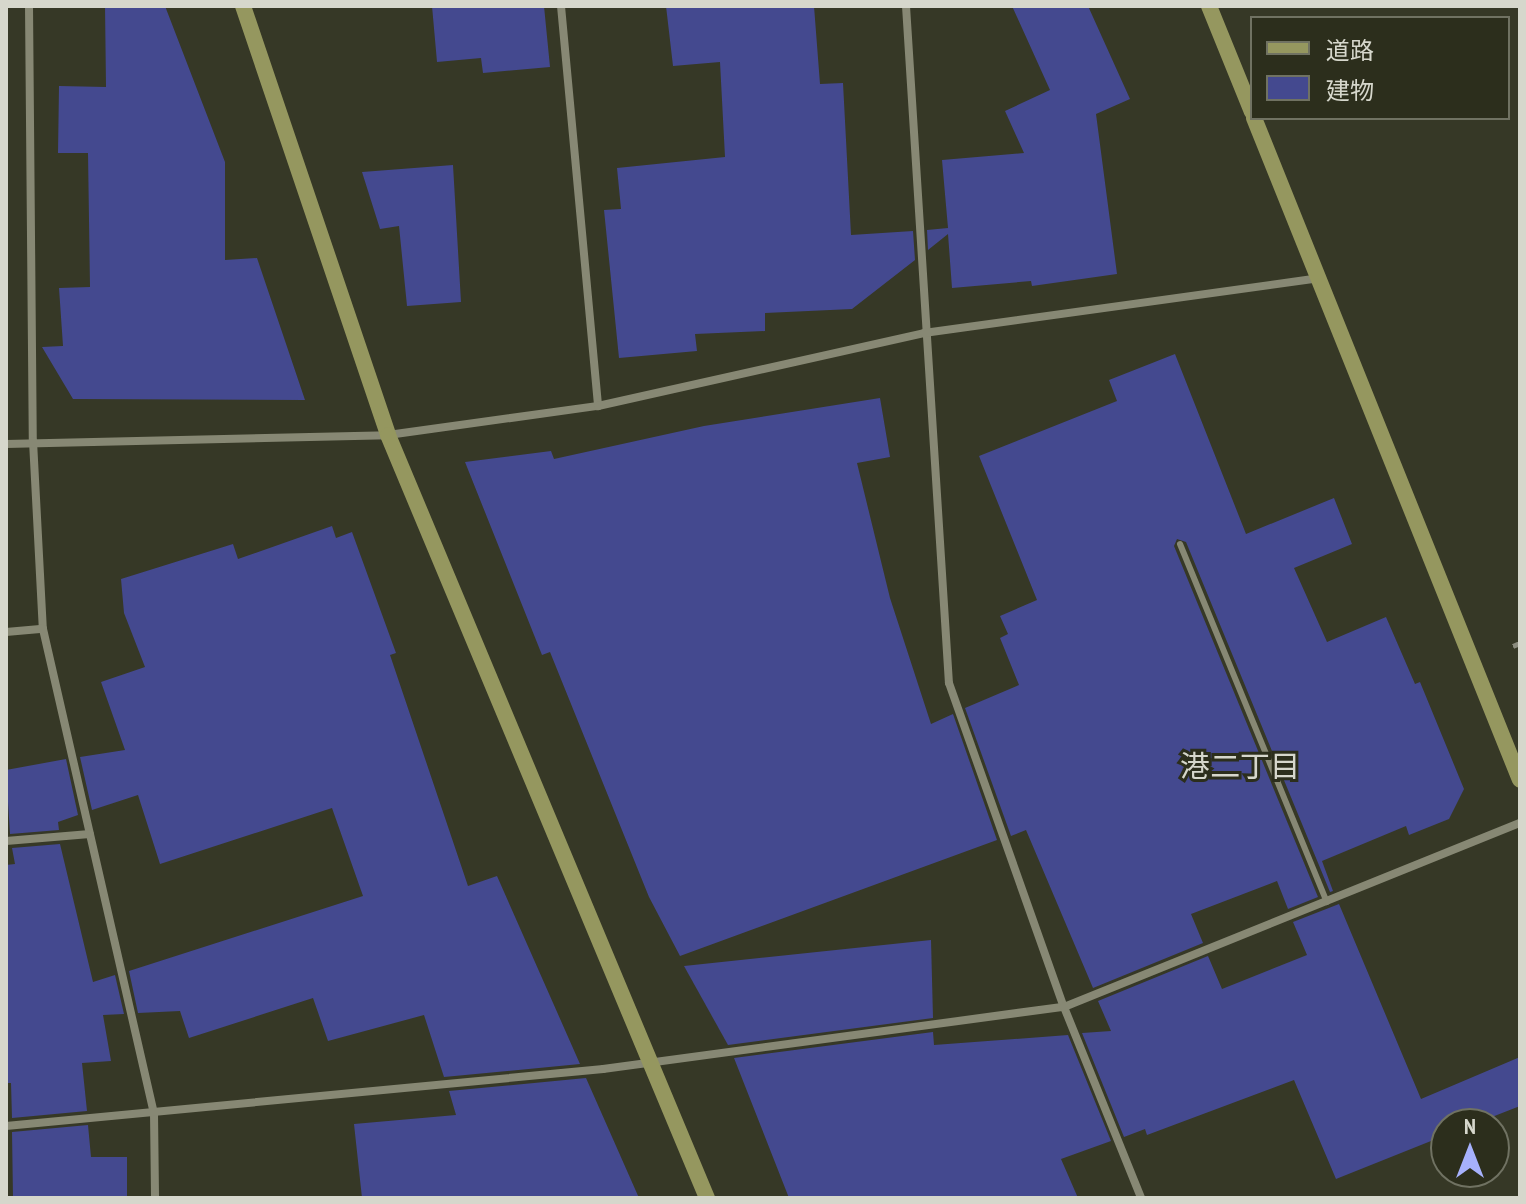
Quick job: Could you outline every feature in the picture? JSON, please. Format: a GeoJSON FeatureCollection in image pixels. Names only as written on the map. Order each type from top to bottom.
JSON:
{"type":"FeatureCollection","features":[{"type":"Feature","properties":{"kind":"street"},"geometry":{"type":"LineString","coordinates":[[29,6],[33,441],[43,629],[154,1113],[155,1198]]}},
{"type":"Feature","properties":{"kind":"street"},"geometry":{"type":"LineString","coordinates":[[243,6],[388,435],[707,1198]]}},
{"type":"Feature","properties":{"kind":"street"},"geometry":{"type":"LineString","coordinates":[[561,6],[598,406]]}},
{"type":"Feature","properties":{"kind":"street"},"geometry":{"type":"LineString","coordinates":[[906,6],[924,333],[949,683],[1064,1007],[1141,1198]]}},
{"type":"Feature","properties":{"kind":"street"},"geometry":{"type":"LineString","coordinates":[[1209,6],[1250,107]]}},
{"type":"Feature","properties":{"kind":"street"},"geometry":{"type":"LineString","coordinates":[[1255,120],[1520,780]]}},
{"type":"Feature","properties":{"kind":"street"},"geometry":{"type":"LineString","coordinates":[[6,444],[388,435],[598,406],[924,333],[1318,278]]}},
{"type":"Feature","properties":{"kind":"street"},"geometry":{"type":"LineString","coordinates":[[6,632],[43,629]]}},
{"type":"Feature","properties":{"kind":"street"},"geometry":{"type":"LineString","coordinates":[[6,1126],[650,1064],[1064,1007],[1520,823]]}},
{"type":"Feature","properties":{"kind":"street"},"geometry":{"type":"LineString","coordinates":[[6,841],[90,834]]}},
{"type":"Feature","properties":{"kind":"lane"},"geometry":{"type":"LineString","coordinates":[[1180,544],[1327,902]]}},
{"type":"Feature","properties":{"kind":"path"},"geometry":{"type":"LineString","coordinates":[[1513,646],[1520,643]]}},
{"type":"Feature","properties":{"kind":"building"},"geometry":{"type":"Polygon","coordinates":[[[105,6],[165,6],[225,162],[225,260],[257,258],[305,400],[73,399],[42,347],[63,346],[59,288],[90,287],[88,153],[58,153],[59,86],[106,87],[105,6]]]}},
{"type":"Feature","properties":{"kind":"building"},"geometry":{"type":"Polygon","coordinates":[[[432,6],[544,6],[550,67],[483,73],[481,58],[437,62],[432,6]]]}},
{"type":"Feature","properties":{"kind":"building"},"geometry":{"type":"Polygon","coordinates":[[[666,6],[814,6],[820,84],[843,83],[851,235],[913,231],[915,260],[852,309],[765,313],[765,331],[695,334],[697,351],[619,358],[604,210],[621,209],[617,168],[725,157],[720,62],[673,66],[666,6]]]}},
{"type":"Feature","properties":{"kind":"building"},"geometry":{"type":"Polygon","coordinates":[[[1012,6],[1088,6],[1130,99],[1096,114],[1117,274],[1032,286],[1031,281],[952,288],[948,234],[928,250],[927,230],[948,228],[942,160],[1024,153],[1005,111],[1050,90],[1012,6]]]}},
{"type":"Feature","properties":{"kind":"building"},"geometry":{"type":"Polygon","coordinates":[[[453,165],[461,302],[407,306],[399,226],[380,229],[362,172],[453,165]]]}},
{"type":"Feature","properties":{"kind":"building"},"geometry":{"type":"Polygon","coordinates":[[[1175,354],[1246,534],[1334,498],[1352,544],[1294,568],[1327,642],[1386,617],[1415,684],[1420,682],[1464,789],[1449,819],[1409,835],[1406,826],[1322,861],[1333,891],[1330,892],[1186,542],[1177,539],[1174,546],[1318,897],[1288,909],[1277,881],[1191,914],[1203,943],[1093,988],[1026,830],[1011,836],[965,708],[1019,685],[1000,638],[1008,634],[1000,616],[1037,600],[979,456],[1117,401],[1109,380],[1175,354]]]}},
{"type":"Feature","properties":{"kind":"building"},"geometry":{"type":"Polygon","coordinates":[[[880,398],[890,457],[857,463],[890,598],[931,724],[953,714],[997,840],[680,956],[649,897],[550,652],[542,655],[465,462],[551,451],[554,459],[704,426],[880,398]]]}},
{"type":"Feature","properties":{"kind":"building"},"geometry":{"type":"Polygon","coordinates":[[[332,526],[336,538],[352,532],[396,653],[390,655],[468,886],[497,876],[580,1064],[444,1077],[424,1015],[328,1041],[313,998],[189,1038],[180,1011],[138,1013],[129,971],[363,896],[332,808],[160,864],[138,795],[92,810],[80,757],[125,750],[101,682],[145,667],[124,613],[121,579],[233,544],[238,559],[332,526]]]}},
{"type":"Feature","properties":{"kind":"building"},"geometry":{"type":"Polygon","coordinates":[[[66,759],[78,815],[58,822],[59,830],[10,834],[6,770],[66,759]]]}},
{"type":"Feature","properties":{"kind":"building"},"geometry":{"type":"Polygon","coordinates":[[[60,844],[93,982],[115,975],[124,1014],[103,1015],[111,1061],[82,1063],[87,1111],[12,1118],[11,1083],[6,1083],[6,865],[15,864],[12,848],[60,844]]]}},
{"type":"Feature","properties":{"kind":"building"},"geometry":{"type":"Polygon","coordinates":[[[1339,904],[1421,1099],[1520,1057],[1520,1106],[1510,1110],[1430,1108],[1430,1141],[1336,1179],[1294,1080],[1147,1135],[1145,1129],[1124,1137],[1082,1033],[1111,1031],[1098,1001],[1208,956],[1222,989],[1307,955],[1293,922],[1339,904]]]}},
{"type":"Feature","properties":{"kind":"building"},"geometry":{"type":"Polygon","coordinates":[[[931,940],[933,1018],[728,1045],[684,966],[931,940]]]}},
{"type":"Feature","properties":{"kind":"building"},"geometry":{"type":"Polygon","coordinates":[[[933,1032],[934,1045],[1068,1035],[1111,1141],[1061,1159],[1078,1198],[789,1198],[734,1058],[933,1032]]]}},
{"type":"Feature","properties":{"kind":"building"},"geometry":{"type":"Polygon","coordinates":[[[586,1078],[639,1198],[362,1198],[354,1124],[456,1115],[449,1091],[586,1078]]]}},
{"type":"Feature","properties":{"kind":"building"},"geometry":{"type":"Polygon","coordinates":[[[88,1125],[91,1157],[127,1157],[127,1198],[13,1198],[12,1132],[88,1125]]]}},
{"type":"Feature","properties":{"kind":"district","name":"港二丁目"},"geometry":{"type":"Point","coordinates":[1240,766]}}]}
